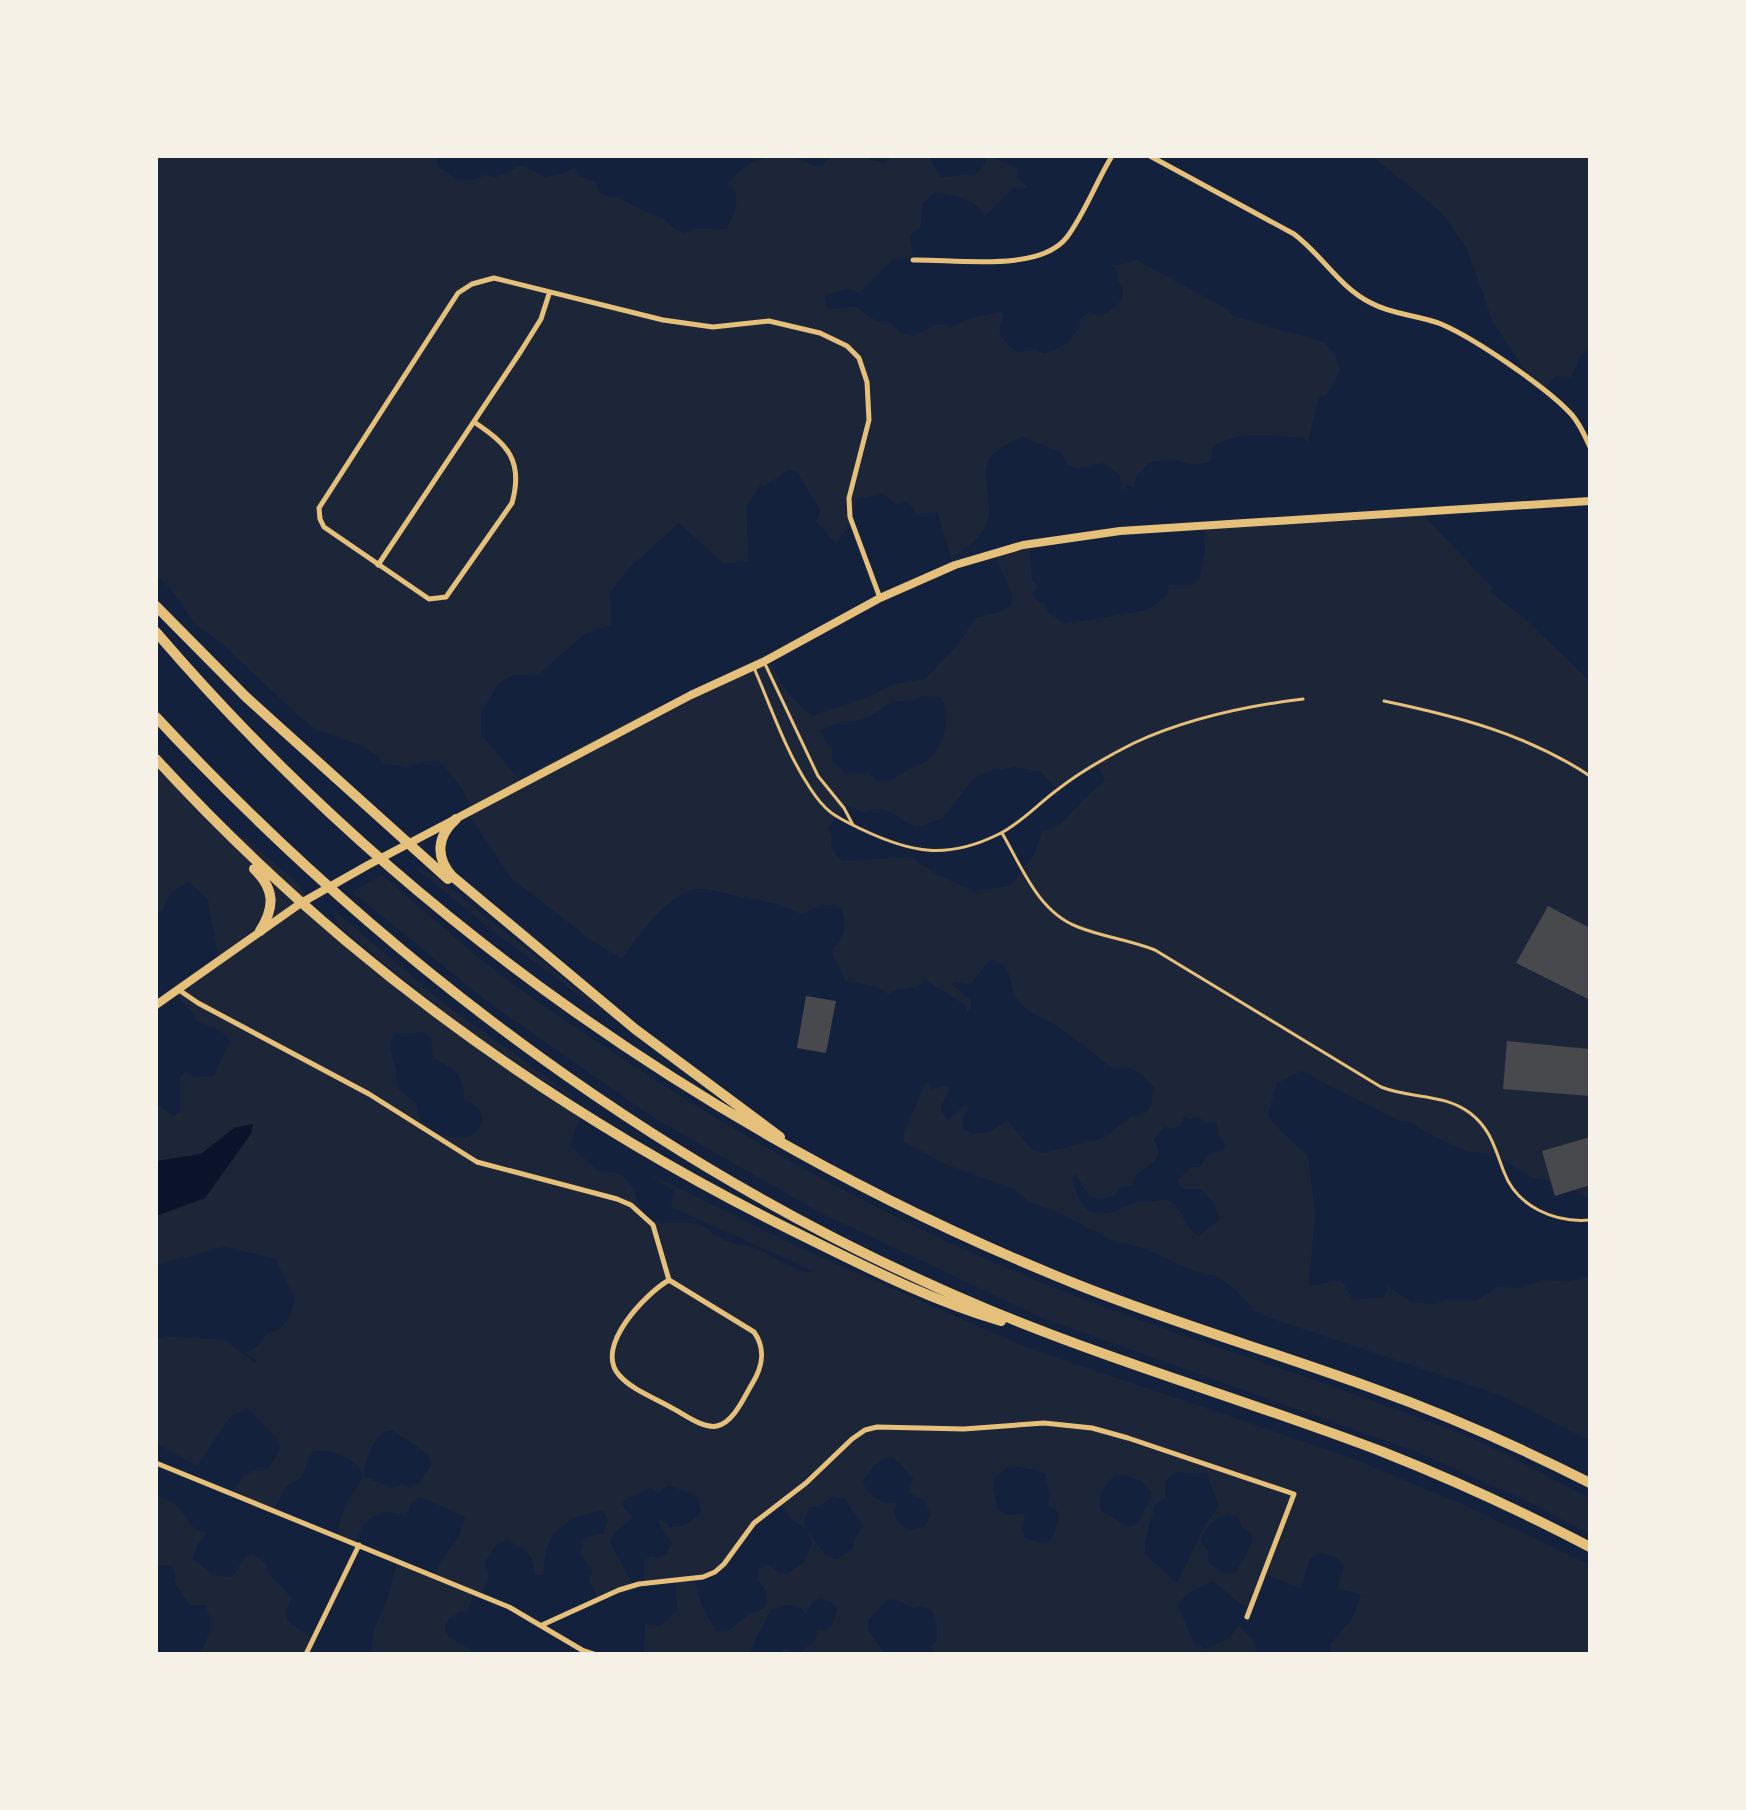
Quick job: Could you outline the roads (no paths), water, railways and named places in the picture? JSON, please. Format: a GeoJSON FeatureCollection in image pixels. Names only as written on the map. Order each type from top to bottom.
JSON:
{"type":"FeatureCollection","features":[{"type":"Feature","properties":{"kind":"highway"},"geometry":{"type":"LineString","coordinates":[[156,606],[246,697],[407,845],[635,1029],[800,1154]]}},
{"type":"Feature","properties":{"kind":"highway"},"geometry":{"type":"LineString","coordinates":[[156,632],[252,736],[366,845],[493,951],[570,1008],[690,1088],[800,1154],[928,1219],[1044,1271],[1164,1317],[1407,1401],[1590,1483]]}},
{"type":"Feature","properties":{"kind":"highway"},"geometry":{"type":"LineString","coordinates":[[156,717],[313,874],[436,977],[589,1090],[783,1210],[953,1294],[1041,1331],[1399,1458],[1500,1502],[1590,1547]]}},
{"type":"Feature","properties":{"kind":"highway"},"geometry":{"type":"LineString","coordinates":[[156,759],[301,903],[419,1000],[548,1092],[656,1158],[765,1217],[905,1284],[979,1315],[1041,1331]]}},
{"type":"Feature","properties":{"kind":"highway"},"geometry":{"type":"LineString","coordinates":[[456,819],[441,841],[442,863],[452,876],[513,929]]}},
{"type":"Feature","properties":{"kind":"highway"},"geometry":{"type":"LineString","coordinates":[[230,835],[241,855],[270,887],[271,906],[260,931]]}},
{"type":"Feature","properties":{"kind":"main road"},"geometry":{"type":"LineString","coordinates":[[156,1005],[301,903],[691,695],[763,662],[880,598],[955,565],[1023,545],[1066,537],[1590,501]]}},
{"type":"Feature","properties":{"kind":"street"},"geometry":{"type":"LineString","coordinates":[[913,260],[1012,261],[1034,259],[1049,253],[1068,235],[1112,156]]}},
{"type":"Feature","properties":{"kind":"street"},"geometry":{"type":"LineString","coordinates":[[1150,156],[1294,234],[1312,248],[1345,287],[1371,304],[1445,326],[1478,345],[1561,405],[1581,428],[1590,447]]}},
{"type":"Feature","properties":{"kind":"street"},"geometry":{"type":"LineString","coordinates":[[474,422],[501,441],[509,451],[516,475],[512,503],[446,597],[429,599],[331,534],[320,519],[319,508],[458,293],[472,284],[494,278],[663,320],[713,327],[769,321],[820,333],[847,346],[859,358],[867,382],[869,420],[849,498],[850,517],[880,598]]}},
{"type":"Feature","properties":{"kind":"street"},"geometry":{"type":"LineString","coordinates":[[378,565],[541,319],[549,294]]}},
{"type":"Feature","properties":{"kind":"street"},"geometry":{"type":"LineString","coordinates":[[178,989],[198,1003],[369,1094],[477,1162],[631,1205],[653,1225],[669,1280],[754,1332],[762,1344],[762,1361],[756,1378],[738,1409],[718,1426],[708,1426],[635,1387],[619,1375],[613,1365],[613,1351],[627,1321],[655,1288],[669,1280]]}},
{"type":"Feature","properties":{"kind":"street"},"geometry":{"type":"LineString","coordinates":[[542,1625],[619,1590],[639,1584],[703,1577],[715,1572],[754,1523],[806,1483],[865,1430],[896,1426],[964,1429],[1020,1423],[1044,1423],[1108,1432],[1294,1494],[1247,1617]]}},
{"type":"Feature","properties":{"kind":"street"},"geometry":{"type":"LineString","coordinates":[[156,1463],[509,1607],[594,1654]]}},
{"type":"Feature","properties":{"kind":"street"},"geometry":{"type":"LineString","coordinates":[[306,1654],[359,1545]]}},
{"type":"Feature","properties":{"kind":"lane"},"geometry":{"type":"LineString","coordinates":[[763,662],[773,677],[818,776],[844,808],[853,825]]}},
{"type":"Feature","properties":{"kind":"lane"},"geometry":{"type":"LineString","coordinates":[[753,667],[809,788],[835,818],[893,845],[917,850],[956,849],[1002,833],[1059,788],[1134,744],[1197,719],[1265,703],[1303,699]]}},
{"type":"Feature","properties":{"kind":"lane"},"geometry":{"type":"LineString","coordinates":[[1384,701],[1438,712],[1524,740],[1590,776]]}},
{"type":"Feature","properties":{"kind":"lane"},"geometry":{"type":"LineString","coordinates":[[1002,833],[1041,901],[1060,919],[1078,928],[1136,942],[1164,954],[1381,1087],[1456,1104],[1486,1130],[1496,1146],[1504,1174],[1527,1202],[1552,1217],[1590,1220]]}}]}
